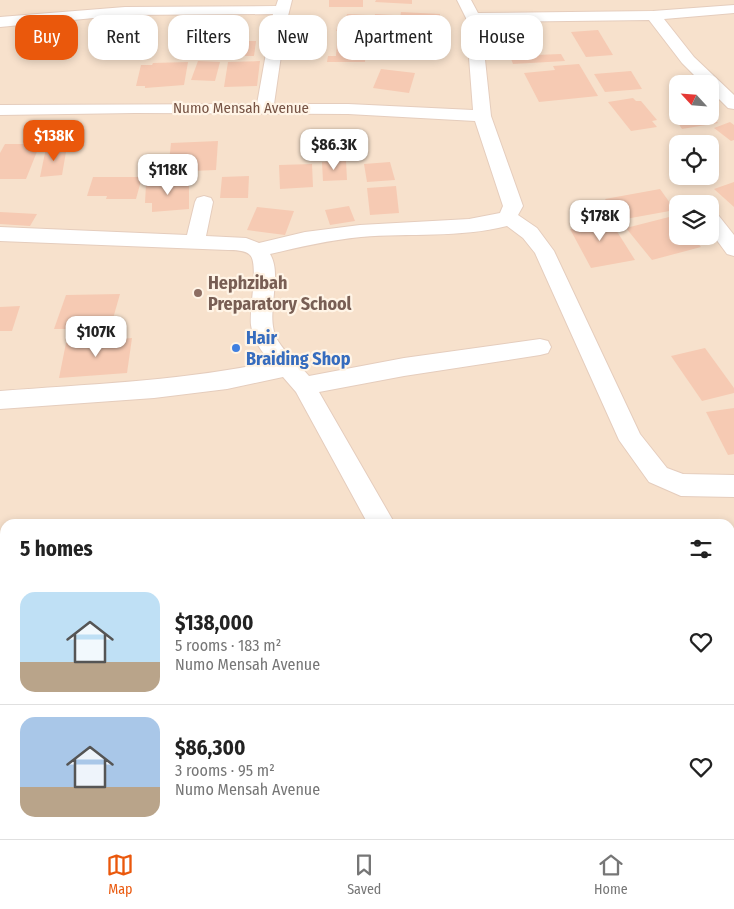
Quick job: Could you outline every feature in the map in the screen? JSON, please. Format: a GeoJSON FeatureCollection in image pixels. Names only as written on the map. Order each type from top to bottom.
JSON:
{"type":"FeatureCollection","features":[{"type":"Feature","properties":{"kind":"street"},"geometry":{"type":"LineString","coordinates":[[464,0],[472,15]]}},
{"type":"Feature","properties":{"kind":"street"},"geometry":{"type":"LineString","coordinates":[[0,22],[125,11],[283,5],[274,41],[265,108]]}},
{"type":"Feature","properties":{"kind":"street"},"geometry":{"type":"LineString","coordinates":[[543,17],[653,15],[734,9]]}},
{"type":"Feature","properties":{"kind":"street"},"geometry":{"type":"LineString","coordinates":[[653,15],[688,60],[734,104]]}},
{"type":"Feature","properties":{"kind":"street"},"geometry":{"type":"LineString","coordinates":[[257,250],[305,239],[360,231],[469,225],[500,221],[508,217],[513,206],[482,116],[477,60]]}},
{"type":"Feature","properties":{"kind":"street","name":"Numo Mensah Avenue"},"geometry":{"type":"LineString","coordinates":[[0,110],[357,109],[482,116]]}},
{"type":"Feature","properties":{"kind":"street"},"geometry":{"type":"LineString","coordinates":[[195,242],[204,202]]}},
{"type":"Feature","properties":{"kind":"street"},"geometry":{"type":"LineString","coordinates":[[508,217],[530,233],[544,251],[631,440],[658,474],[681,485],[734,486]]}},
{"type":"Feature","properties":{"kind":"street"},"geometry":{"type":"LineString","coordinates":[[719,229],[734,248]]}},
{"type":"Feature","properties":{"kind":"street"},"geometry":{"type":"LineString","coordinates":[[0,234],[228,243],[246,245],[257,250],[263,259],[262,324],[268,344],[304,386],[379,519]]}},
{"type":"Feature","properties":{"kind":"street"},"geometry":{"type":"LineString","coordinates":[[304,386],[540,346]]}},
{"type":"Feature","properties":{"kind":"street"},"geometry":{"type":"LineString","coordinates":[[0,400],[154,390],[227,380],[288,367]]}},
{"type":"Feature","properties":{"kind":"shaded area"},"geometry":{"type":"Polygon","coordinates":[[[0,0],[734,0],[734,519],[0,519],[0,0]]]}},
{"type":"Feature","properties":{"kind":"building"},"geometry":{"type":"Polygon","coordinates":[[[329,0],[363,0],[363,7],[329,7],[329,0]]]}},
{"type":"Feature","properties":{"kind":"building"},"geometry":{"type":"Polygon","coordinates":[[[376,0],[412,0],[412,4],[375,2],[376,0]]]}},
{"type":"Feature","properties":{"kind":"building"},"geometry":{"type":"Polygon","coordinates":[[[401,12],[440,14],[440,15],[400,15],[401,12]]]}},
{"type":"Feature","properties":{"kind":"building"},"geometry":{"type":"Polygon","coordinates":[[[598,30],[613,55],[586,57],[571,32],[598,30]]]}},
{"type":"Feature","properties":{"kind":"building"},"geometry":{"type":"Polygon","coordinates":[[[249,41],[256,41],[254,56],[249,56],[249,41]]]}},
{"type":"Feature","properties":{"kind":"building"},"geometry":{"type":"Polygon","coordinates":[[[337,41],[337,60],[365,60],[365,62],[327,62],[328,56],[336,56],[337,41]]]}},
{"type":"Feature","properties":{"kind":"building"},"geometry":{"type":"Polygon","coordinates":[[[561,54],[565,61],[513,64],[512,60],[543,60],[543,55],[561,54]]]}},
{"type":"Feature","properties":{"kind":"building"},"geometry":{"type":"Polygon","coordinates":[[[198,61],[220,62],[215,81],[191,80],[198,61]]]}},
{"type":"Feature","properties":{"kind":"building"},"geometry":{"type":"Polygon","coordinates":[[[260,61],[257,86],[224,87],[228,62],[260,61]]]}},
{"type":"Feature","properties":{"kind":"building"},"geometry":{"type":"Polygon","coordinates":[[[188,62],[184,85],[145,88],[145,86],[136,86],[141,65],[188,62]]]}},
{"type":"Feature","properties":{"kind":"building"},"geometry":{"type":"Polygon","coordinates":[[[579,64],[598,96],[539,102],[524,73],[555,70],[553,66],[579,64]]]}},
{"type":"Feature","properties":{"kind":"building"},"geometry":{"type":"Polygon","coordinates":[[[381,69],[415,73],[409,93],[373,88],[381,69]]]}},
{"type":"Feature","properties":{"kind":"building"},"geometry":{"type":"Polygon","coordinates":[[[631,71],[642,89],[605,92],[594,74],[631,71]]]}},
{"type":"Feature","properties":{"kind":"building"},"geometry":{"type":"Polygon","coordinates":[[[633,98],[636,101],[641,101],[657,120],[652,121],[657,127],[631,131],[608,102],[633,98]]]}},
{"type":"Feature","properties":{"kind":"building"},"geometry":{"type":"Polygon","coordinates":[[[730,122],[734,125],[734,140],[731,141],[714,128],[730,122]]]}},
{"type":"Feature","properties":{"kind":"building"},"geometry":{"type":"Polygon","coordinates":[[[679,125],[706,125],[682,129],[679,125]]]}},
{"type":"Feature","properties":{"kind":"building"},"geometry":{"type":"Polygon","coordinates":[[[218,141],[216,170],[168,172],[171,143],[218,141]]]}},
{"type":"Feature","properties":{"kind":"building"},"geometry":{"type":"Polygon","coordinates":[[[5,144],[40,144],[26,179],[0,179],[0,153],[5,144]]]}},
{"type":"Feature","properties":{"kind":"building"},"geometry":{"type":"Polygon","coordinates":[[[67,146],[62,175],[40,177],[46,148],[67,146]]]}},
{"type":"Feature","properties":{"kind":"building"},"geometry":{"type":"Polygon","coordinates":[[[346,161],[347,180],[323,181],[322,162],[346,161]]]}},
{"type":"Feature","properties":{"kind":"building"},"geometry":{"type":"Polygon","coordinates":[[[390,162],[395,180],[367,182],[364,164],[390,162]]]}},
{"type":"Feature","properties":{"kind":"building"},"geometry":{"type":"Polygon","coordinates":[[[312,164],[313,187],[280,189],[279,165],[312,164]]]}},
{"type":"Feature","properties":{"kind":"building"},"geometry":{"type":"Polygon","coordinates":[[[249,176],[248,198],[220,198],[222,177],[249,176]]]}},
{"type":"Feature","properties":{"kind":"building"},"geometry":{"type":"Polygon","coordinates":[[[93,177],[142,177],[136,199],[106,199],[107,196],[87,196],[93,177]]]}},
{"type":"Feature","properties":{"kind":"building"},"geometry":{"type":"Polygon","coordinates":[[[189,180],[189,209],[152,212],[152,203],[145,203],[146,184],[189,180]]]}},
{"type":"Feature","properties":{"kind":"building"},"geometry":{"type":"Polygon","coordinates":[[[734,182],[734,207],[714,189],[734,182]]]}},
{"type":"Feature","properties":{"kind":"building"},"geometry":{"type":"Polygon","coordinates":[[[396,186],[399,213],[370,215],[367,188],[396,186]]]}},
{"type":"Feature","properties":{"kind":"building"},"geometry":{"type":"Polygon","coordinates":[[[660,189],[669,202],[669,211],[620,220],[605,199],[660,189]]]}},
{"type":"Feature","properties":{"kind":"building"},"geometry":{"type":"Polygon","coordinates":[[[349,206],[355,221],[330,225],[325,210],[349,206]]]}},
{"type":"Feature","properties":{"kind":"building"},"geometry":{"type":"Polygon","coordinates":[[[257,207],[294,211],[285,235],[247,230],[257,207]]]}},
{"type":"Feature","properties":{"kind":"building"},"geometry":{"type":"Polygon","coordinates":[[[0,212],[37,214],[30,226],[0,224],[0,212]]]}},
{"type":"Feature","properties":{"kind":"building"},"geometry":{"type":"Polygon","coordinates":[[[600,216],[605,223],[611,222],[635,260],[591,268],[570,229],[576,228],[572,220],[600,216]]]}},
{"type":"Feature","properties":{"kind":"building"},"geometry":{"type":"Polygon","coordinates":[[[669,217],[669,245],[699,245],[701,247],[652,260],[626,228],[669,217]]]}},
{"type":"Feature","properties":{"kind":"building"},"geometry":{"type":"Polygon","coordinates":[[[120,294],[110,329],[54,329],[66,295],[120,294]]]}},
{"type":"Feature","properties":{"kind":"building"},"geometry":{"type":"Polygon","coordinates":[[[20,306],[12,331],[0,331],[0,307],[20,306]]]}},
{"type":"Feature","properties":{"kind":"building"},"geometry":{"type":"Polygon","coordinates":[[[132,338],[127,373],[59,378],[66,343],[132,338]]]}},
{"type":"Feature","properties":{"kind":"building"},"geometry":{"type":"Polygon","coordinates":[[[705,348],[734,388],[734,393],[702,401],[671,356],[705,348]]]}},
{"type":"Feature","properties":{"kind":"building"},"geometry":{"type":"Polygon","coordinates":[[[734,408],[734,454],[728,455],[706,412],[734,408]]]}},
{"type":"Feature","properties":{"kind":"place","name":"Hephzibah Preparatory School"},"geometry":{"type":"Point","coordinates":[198,293]}},
{"type":"Feature","properties":{"kind":"place","name":"Hair Braiding Shop"},"geometry":{"type":"Point","coordinates":[236,348]}}]}
